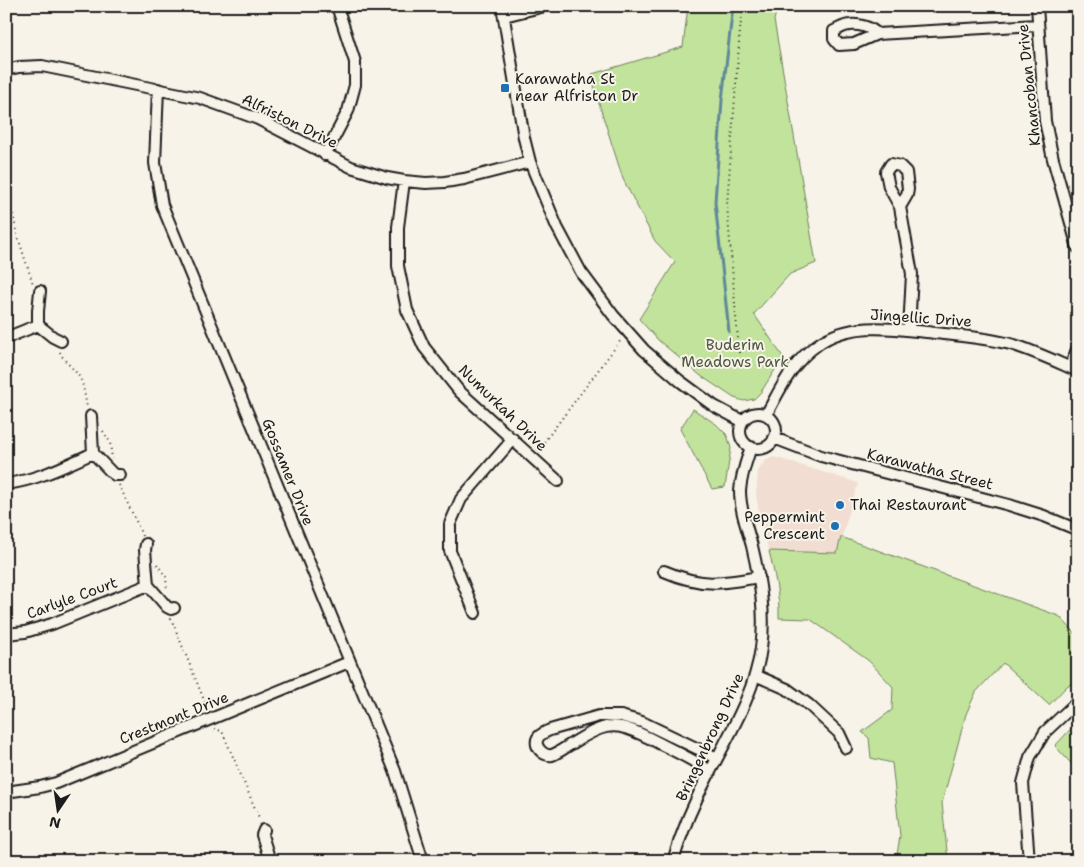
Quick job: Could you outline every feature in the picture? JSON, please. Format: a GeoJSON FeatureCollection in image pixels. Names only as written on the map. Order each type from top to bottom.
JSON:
{"type":"FeatureCollection","features":[{"type":"Feature","properties":{"kind":"street"},"geometry":{"type":"LineString","coordinates":[[325,155],[348,111],[355,85],[355,62],[337,6]]}},
{"type":"Feature","properties":{"kind":"street"},"geometry":{"type":"LineString","coordinates":[[545,6],[503,11],[524,138],[530,162],[557,227],[581,272],[613,315],[644,350],[680,381],[714,406],[742,421]]}},
{"type":"Feature","properties":{"kind":"street","name":"Khancoban Drive"},"geometry":{"type":"LineString","coordinates":[[1037,6],[1045,121],[1053,159],[1078,248]]}},
{"type":"Feature","properties":{"kind":"street"},"geometry":{"type":"LineString","coordinates":[[877,34],[1038,25]]}},
{"type":"Feature","properties":{"kind":"street","name":"Alfriston Drive"},"geometry":{"type":"LineString","coordinates":[[6,70],[19,67],[42,66],[200,98],[258,119],[351,167],[404,181],[426,182],[464,179],[530,162]]}},
{"type":"Feature","properties":{"kind":"street","name":"Gossamer Drive"},"geometry":{"type":"LineString","coordinates":[[158,89],[155,163],[162,205],[394,771],[423,861]]}},
{"type":"Feature","properties":{"kind":"street","name":"Numurkah Drive"},"geometry":{"type":"LineString","coordinates":[[404,181],[398,227],[398,266],[407,310],[424,347],[459,391],[558,481]]}},
{"type":"Feature","properties":{"kind":"street"},"geometry":{"type":"LineString","coordinates":[[900,207],[912,274],[909,330]]}},
{"type":"Feature","properties":{"kind":"street"},"geometry":{"type":"LineString","coordinates":[[38,325],[40,294]]}},
{"type":"Feature","properties":{"kind":"street"},"geometry":{"type":"LineString","coordinates":[[6,338],[38,325]]}},
{"type":"Feature","properties":{"kind":"street"},"geometry":{"type":"LineString","coordinates":[[38,325],[47,333],[60,340]]}},
{"type":"Feature","properties":{"kind":"street","name":"Jingellic Drive"},"geometry":{"type":"LineString","coordinates":[[766,415],[796,364],[806,353],[832,336],[848,331],[875,328],[979,337],[1014,346],[1074,369]]}},
{"type":"Feature","properties":{"kind":"street"},"geometry":{"type":"LineString","coordinates":[[1074,369],[1078,347]]}},
{"type":"Feature","properties":{"kind":"street"},"geometry":{"type":"LineString","coordinates":[[754,413],[766,415],[774,422],[776,433],[771,443],[762,448],[751,447],[746,444],[740,433],[742,421],[754,413]]}},
{"type":"Feature","properties":{"kind":"street"},"geometry":{"type":"LineString","coordinates":[[91,416],[93,454],[117,475]]}},
{"type":"Feature","properties":{"kind":"street","name":"Karawatha Street"},"geometry":{"type":"LineString","coordinates":[[774,438],[821,456],[1018,508],[1078,530]]}},
{"type":"Feature","properties":{"kind":"street"},"geometry":{"type":"LineString","coordinates":[[475,613],[450,551],[450,524],[461,499],[513,439]]}},
{"type":"Feature","properties":{"kind":"street","name":"Bringenbrong Drive"},"geometry":{"type":"LineString","coordinates":[[673,861],[690,814],[748,698],[756,675],[761,648],[762,601],[752,546],[742,513],[740,492],[743,469],[751,447]]}},
{"type":"Feature","properties":{"kind":"street"},"geometry":{"type":"LineString","coordinates":[[6,484],[30,480],[93,454]]}},
{"type":"Feature","properties":{"kind":"street"},"geometry":{"type":"LineString","coordinates":[[146,544],[148,586],[160,600],[172,608]]}},
{"type":"Feature","properties":{"kind":"street"},"geometry":{"type":"LineString","coordinates":[[664,571],[688,580],[706,583],[721,583],[759,577]]}},
{"type":"Feature","properties":{"kind":"street","name":"Carlyle Court"},"geometry":{"type":"LineString","coordinates":[[6,634],[25,632],[52,624],[148,586]]}},
{"type":"Feature","properties":{"kind":"street","name":"Crestmont Drive"},"geometry":{"type":"LineString","coordinates":[[6,792],[56,783],[349,662]]}},
{"type":"Feature","properties":{"kind":"street"},"geometry":{"type":"LineString","coordinates":[[756,675],[787,689],[809,705],[839,733],[846,748]]}},
{"type":"Feature","properties":{"kind":"street"},"geometry":{"type":"LineString","coordinates":[[1029,861],[1023,783],[1030,757],[1045,732],[1078,701]]}},
{"type":"Feature","properties":{"kind":"street"},"geometry":{"type":"LineString","coordinates":[[710,771],[693,760],[620,726],[598,729],[549,755],[543,753],[538,748],[536,742],[538,736],[550,730],[599,716],[622,716],[642,722],[717,758]]}},
{"type":"Feature","properties":{"kind":"street"},"geometry":{"type":"LineString","coordinates":[[264,830],[262,835],[270,861]]}},
{"type":"Feature","properties":{"kind":"path"},"geometry":{"type":"LineString","coordinates":[[739,353],[727,206],[743,6]]}},
{"type":"Feature","properties":{"kind":"path"},"geometry":{"type":"LineString","coordinates":[[13,214],[17,234],[36,296],[40,294]]}},
{"type":"Feature","properties":{"kind":"path"},"geometry":{"type":"LineString","coordinates":[[60,340],[61,355],[81,380],[88,411],[110,442],[117,475],[146,544]]}},
{"type":"Feature","properties":{"kind":"path"},"geometry":{"type":"LineString","coordinates":[[533,458],[621,340]]}},
{"type":"Feature","properties":{"kind":"path"},"geometry":{"type":"LineString","coordinates":[[156,561],[166,577],[172,608],[171,618],[204,700],[206,712]]}},
{"type":"Feature","properties":{"kind":"path"},"geometry":{"type":"LineString","coordinates":[[211,726],[212,729],[222,732],[264,830]]}},
{"type":"Feature","properties":{"kind":"shaded area"},"geometry":{"type":"Polygon","coordinates":[[[774,457],[858,483],[837,553],[769,551],[756,495],[758,472],[765,461],[774,457]]]}},
{"type":"Feature","properties":{"kind":"green space","name":"Buderim Meadows Park"},"geometry":{"type":"Polygon","coordinates":[[[688,6],[778,6],[774,20],[816,263],[790,274],[754,314],[783,357],[761,392],[754,399],[744,401],[734,398],[701,376],[658,340],[639,319],[675,262],[655,241],[623,179],[595,91],[592,74],[683,47],[688,6]]]}},
{"type":"Feature","properties":{"kind":"green space"},"geometry":{"type":"Polygon","coordinates":[[[693,409],[716,424],[727,435],[731,448],[725,487],[712,489],[680,429],[693,409]]]}},
{"type":"Feature","properties":{"kind":"green space"},"geometry":{"type":"Polygon","coordinates":[[[841,537],[1059,616],[1078,636],[1078,680],[1067,686],[1049,705],[1003,663],[976,692],[966,714],[942,803],[948,861],[896,861],[900,836],[892,763],[871,758],[869,738],[862,732],[892,710],[893,687],[869,661],[810,619],[779,618],[778,593],[769,551],[837,553],[841,537]]]}},
{"type":"Feature","properties":{"kind":"green space"},"geometry":{"type":"Polygon","coordinates":[[[1078,721],[1078,771],[1055,746],[1078,721]]]}},
{"type":"Feature","properties":{"kind":"waterway"},"geometry":{"type":"LineString","coordinates":[[729,332],[715,202],[722,100],[733,6]]}},
{"type":"Feature","properties":{"kind":"place","name":"Karawatha St near Alfriston Dr"},"geometry":{"type":"Point","coordinates":[505,88]}},
{"type":"Feature","properties":{"kind":"place","name":"Thai Restaurant"},"geometry":{"type":"Point","coordinates":[840,505]}},
{"type":"Feature","properties":{"kind":"place","name":"Peppermint Crescent"},"geometry":{"type":"Point","coordinates":[835,526]}}]}
